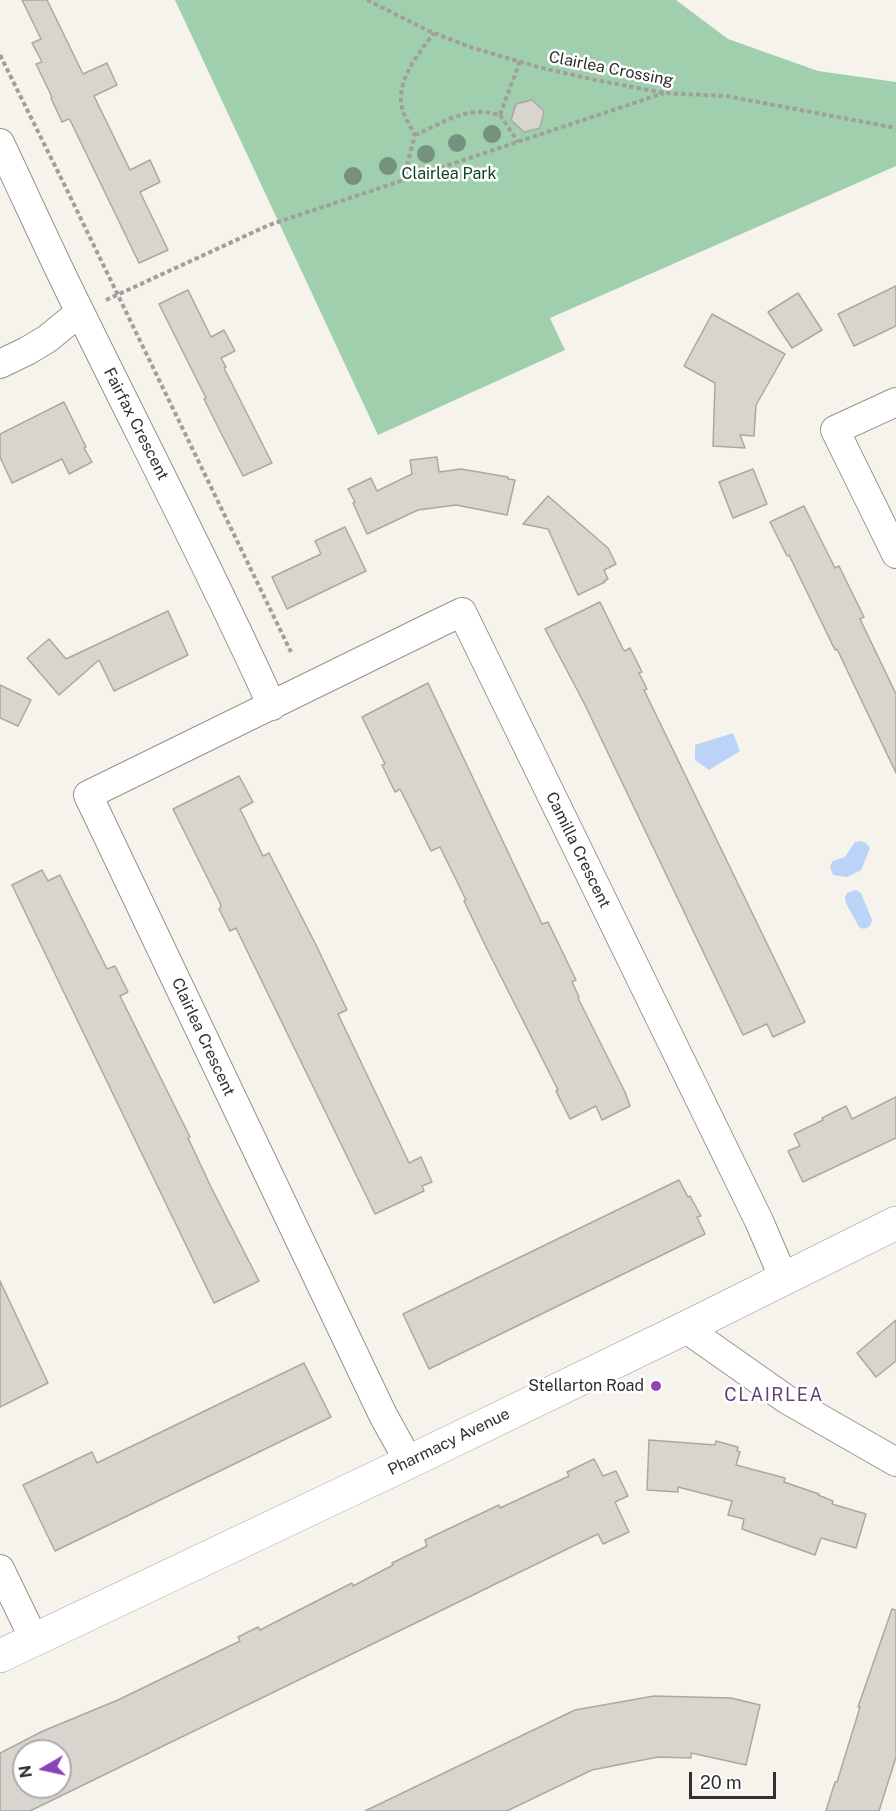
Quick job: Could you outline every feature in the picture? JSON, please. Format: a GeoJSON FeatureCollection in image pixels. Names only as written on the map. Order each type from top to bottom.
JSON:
{"type":"FeatureCollection","features":[{"type":"Feature","properties":{"kind":"street","name":"Fairfax Crescent"},"geometry":{"type":"LineString","coordinates":[[0,143],[272,706]]}},
{"type":"Feature","properties":{"kind":"street"},"geometry":{"type":"LineString","coordinates":[[0,364],[48,339],[80,312]]}},
{"type":"Feature","properties":{"kind":"street"},"geometry":{"type":"LineString","coordinates":[[896,402],[835,430],[896,554]]}},
{"type":"Feature","properties":{"kind":"street","name":"Camilla Crescent"},"geometry":{"type":"LineString","coordinates":[[272,706],[462,612],[759,1221],[784,1279]]}},
{"type":"Feature","properties":{"kind":"street","name":"Clairlea Crescent"},"geometry":{"type":"LineString","coordinates":[[272,706],[88,795],[384,1418],[409,1462]]}},
{"type":"Feature","properties":{"kind":"street","name":"Pharmacy Avenue"},"geometry":{"type":"LineString","coordinates":[[0,1656],[409,1462],[896,1223]]}},
{"type":"Feature","properties":{"kind":"street"},"geometry":{"type":"LineString","coordinates":[[685,1328],[786,1400],[896,1462]]}},
{"type":"Feature","properties":{"kind":"street"},"geometry":{"type":"LineString","coordinates":[[0,1569],[34,1639]]}},
{"type":"Feature","properties":{"kind":"path","name":"Clairlea Crossing"},"geometry":{"type":"LineString","coordinates":[[367,0],[434,33],[470,47],[591,79],[664,93],[726,96],[896,128]]}},
{"type":"Feature","properties":{"kind":"path"},"geometry":{"type":"LineString","coordinates":[[403,180],[415,135],[403,112],[402,91],[407,73],[416,56],[434,33]]}},
{"type":"Feature","properties":{"kind":"path"},"geometry":{"type":"LineString","coordinates":[[0,55],[291,652]]}},
{"type":"Feature","properties":{"kind":"path"},"geometry":{"type":"LineString","coordinates":[[500,115],[520,61]]}},
{"type":"Feature","properties":{"kind":"path"},"geometry":{"type":"LineString","coordinates":[[80,312],[269,225],[664,93]]}},
{"type":"Feature","properties":{"kind":"path"},"geometry":{"type":"LineString","coordinates":[[415,135],[448,119],[480,112],[500,115],[518,142]]}},
{"type":"Feature","properties":{"kind":"green space","name":"Clairlea Park"},"geometry":{"type":"Polygon","coordinates":[[[175,0],[676,0],[728,39],[818,71],[896,82],[896,166],[550,318],[565,350],[378,435],[175,0]]]}},
{"type":"Feature","properties":{"kind":"water"},"geometry":{"type":"Polygon","coordinates":[[[733,733],[740,751],[709,770],[695,760],[695,745],[733,733]]]}},
{"type":"Feature","properties":{"kind":"water"},"geometry":{"type":"Polygon","coordinates":[[[855,842],[866,843],[870,848],[861,870],[847,877],[833,875],[830,866],[833,861],[845,857],[855,842]]]}},
{"type":"Feature","properties":{"kind":"water"},"geometry":{"type":"Polygon","coordinates":[[[856,890],[861,893],[872,920],[870,926],[864,929],[859,927],[846,903],[847,893],[856,890]]]}},
{"type":"Feature","properties":{"kind":"building"},"geometry":{"type":"Polygon","coordinates":[[[22,0],[47,0],[83,74],[107,63],[117,85],[94,96],[130,170],[150,160],[160,182],[140,192],[168,250],[139,263],[70,120],[62,122],[51,98],[36,64],[42,62],[32,43],[41,39],[22,0]]]}},
{"type":"Feature","properties":{"kind":"building"},"geometry":{"type":"Polygon","coordinates":[[[532,100],[544,111],[540,128],[524,132],[511,120],[516,104],[532,100]]]}},
{"type":"Feature","properties":{"kind":"building"},"geometry":{"type":"Polygon","coordinates":[[[896,286],[896,326],[854,346],[838,314],[896,286]]]}},
{"type":"Feature","properties":{"kind":"building"},"geometry":{"type":"Polygon","coordinates":[[[188,290],[211,337],[224,330],[235,351],[221,358],[226,367],[224,368],[272,463],[243,476],[159,304],[188,290]]]}},
{"type":"Feature","properties":{"kind":"building"},"geometry":{"type":"Polygon","coordinates":[[[798,293],[822,330],[792,348],[768,312],[798,293]]]}},
{"type":"Feature","properties":{"kind":"building"},"geometry":{"type":"Polygon","coordinates":[[[712,314],[785,354],[756,405],[754,436],[740,435],[745,448],[713,446],[715,383],[684,366],[712,314]]]}},
{"type":"Feature","properties":{"kind":"building"},"geometry":{"type":"Polygon","coordinates":[[[64,402],[92,462],[69,474],[62,459],[12,483],[0,457],[0,434],[64,402]]]}},
{"type":"Feature","properties":{"kind":"building"},"geometry":{"type":"Polygon","coordinates":[[[437,457],[439,472],[461,469],[515,480],[507,515],[456,505],[418,510],[367,534],[348,489],[371,478],[377,491],[412,474],[410,460],[437,457]]]}},
{"type":"Feature","properties":{"kind":"building"},"geometry":{"type":"Polygon","coordinates":[[[753,469],[767,504],[733,518],[719,482],[753,469]]]}},
{"type":"Feature","properties":{"kind":"building"},"geometry":{"type":"Polygon","coordinates":[[[548,496],[608,548],[616,564],[604,570],[608,579],[605,582],[578,595],[548,529],[523,524],[548,496]]]}},
{"type":"Feature","properties":{"kind":"building"},"geometry":{"type":"Polygon","coordinates":[[[804,506],[835,568],[839,566],[864,617],[860,619],[896,694],[896,773],[837,649],[835,650],[789,555],[787,556],[770,522],[804,506]]]}},
{"type":"Feature","properties":{"kind":"building"},"geometry":{"type":"Polygon","coordinates":[[[345,527],[366,571],[287,609],[272,577],[321,554],[315,541],[345,527]]]}},
{"type":"Feature","properties":{"kind":"building"},"geometry":{"type":"Polygon","coordinates":[[[600,602],[623,649],[625,651],[630,648],[642,672],[639,673],[647,689],[644,690],[805,1022],[773,1037],[767,1024],[743,1035],[584,703],[545,629],[600,602]]]}},
{"type":"Feature","properties":{"kind":"building"},"geometry":{"type":"Polygon","coordinates":[[[168,611],[188,655],[114,691],[99,660],[59,695],[27,658],[49,639],[66,659],[168,611]]]}},
{"type":"Feature","properties":{"kind":"building"},"geometry":{"type":"Polygon","coordinates":[[[428,683],[542,924],[548,922],[576,980],[572,982],[578,998],[625,1092],[630,1106],[602,1120],[596,1106],[570,1119],[440,847],[431,851],[400,789],[395,792],[382,765],[385,764],[362,717],[428,683]]]}},
{"type":"Feature","properties":{"kind":"building"},"geometry":{"type":"Polygon","coordinates":[[[0,685],[31,700],[18,726],[0,718],[0,685]]]}},
{"type":"Feature","properties":{"kind":"building"},"geometry":{"type":"Polygon","coordinates":[[[239,776],[253,802],[240,809],[263,856],[269,853],[316,945],[347,1010],[338,1014],[409,1163],[421,1157],[432,1182],[422,1186],[424,1191],[375,1214],[236,928],[230,931],[219,909],[220,903],[173,809],[239,776]]]}},
{"type":"Feature","properties":{"kind":"building"},"geometry":{"type":"Polygon","coordinates":[[[42,870],[48,881],[60,875],[107,969],[115,966],[128,992],[120,996],[190,1137],[188,1138],[211,1187],[259,1281],[214,1303],[12,885],[42,870]]]}},
{"type":"Feature","properties":{"kind":"building"},"geometry":{"type":"Polygon","coordinates":[[[896,1097],[896,1138],[803,1182],[788,1151],[800,1146],[794,1134],[846,1106],[852,1119],[896,1097]]]}},
{"type":"Feature","properties":{"kind":"building"},"geometry":{"type":"Polygon","coordinates":[[[679,1180],[701,1216],[697,1217],[705,1234],[429,1369],[403,1314],[679,1180]]]}},
{"type":"Feature","properties":{"kind":"building"},"geometry":{"type":"Polygon","coordinates":[[[0,1281],[48,1383],[0,1407],[0,1281]]]}},
{"type":"Feature","properties":{"kind":"building"},"geometry":{"type":"Polygon","coordinates":[[[896,1320],[896,1361],[876,1377],[857,1353],[896,1320]]]}},
{"type":"Feature","properties":{"kind":"building"},"geometry":{"type":"Polygon","coordinates":[[[304,1363],[331,1417],[55,1551],[23,1485],[92,1452],[97,1463],[304,1363]]]}},
{"type":"Feature","properties":{"kind":"building"},"geometry":{"type":"Polygon","coordinates":[[[649,1440],[715,1445],[716,1441],[738,1447],[737,1451],[740,1452],[736,1465],[785,1478],[784,1482],[819,1494],[833,1501],[832,1504],[866,1514],[856,1548],[821,1538],[815,1555],[742,1529],[744,1519],[728,1515],[732,1501],[678,1487],[678,1492],[647,1490],[649,1440]]]}},
{"type":"Feature","properties":{"kind":"building"},"geometry":{"type":"Polygon","coordinates":[[[594,1459],[603,1476],[616,1471],[628,1496],[615,1502],[629,1532],[603,1544],[598,1534],[72,1791],[72,1739],[27,1739],[118,1700],[240,1641],[238,1637],[258,1627],[260,1630],[352,1583],[353,1586],[427,1546],[425,1540],[499,1505],[500,1508],[569,1476],[567,1472],[594,1459]]]}},
{"type":"Feature","properties":{"kind":"building"},"geometry":{"type":"Polygon","coordinates":[[[892,1609],[896,1610],[896,1757],[879,1811],[826,1811],[860,1707],[858,1707],[892,1609]]]}},
{"type":"Feature","properties":{"kind":"building"},"geometry":{"type":"Polygon","coordinates":[[[654,1696],[731,1698],[760,1705],[746,1765],[691,1753],[691,1758],[658,1757],[592,1770],[507,1811],[365,1811],[575,1710],[654,1696]]]}},
{"type":"Feature","properties":{"kind":"building"},"geometry":{"type":"Polygon","coordinates":[[[12,1747],[12,1799],[55,1799],[30,1811],[0,1811],[0,1753],[12,1747]]]}},
{"type":"Feature","properties":{"kind":"place","name":"Stellarton Road"},"geometry":{"type":"Point","coordinates":[656,1386]}},
{"type":"Feature","properties":{"kind":"district","name":"CLAIRLEA"},"geometry":{"type":"Point","coordinates":[774,1395]}}]}
